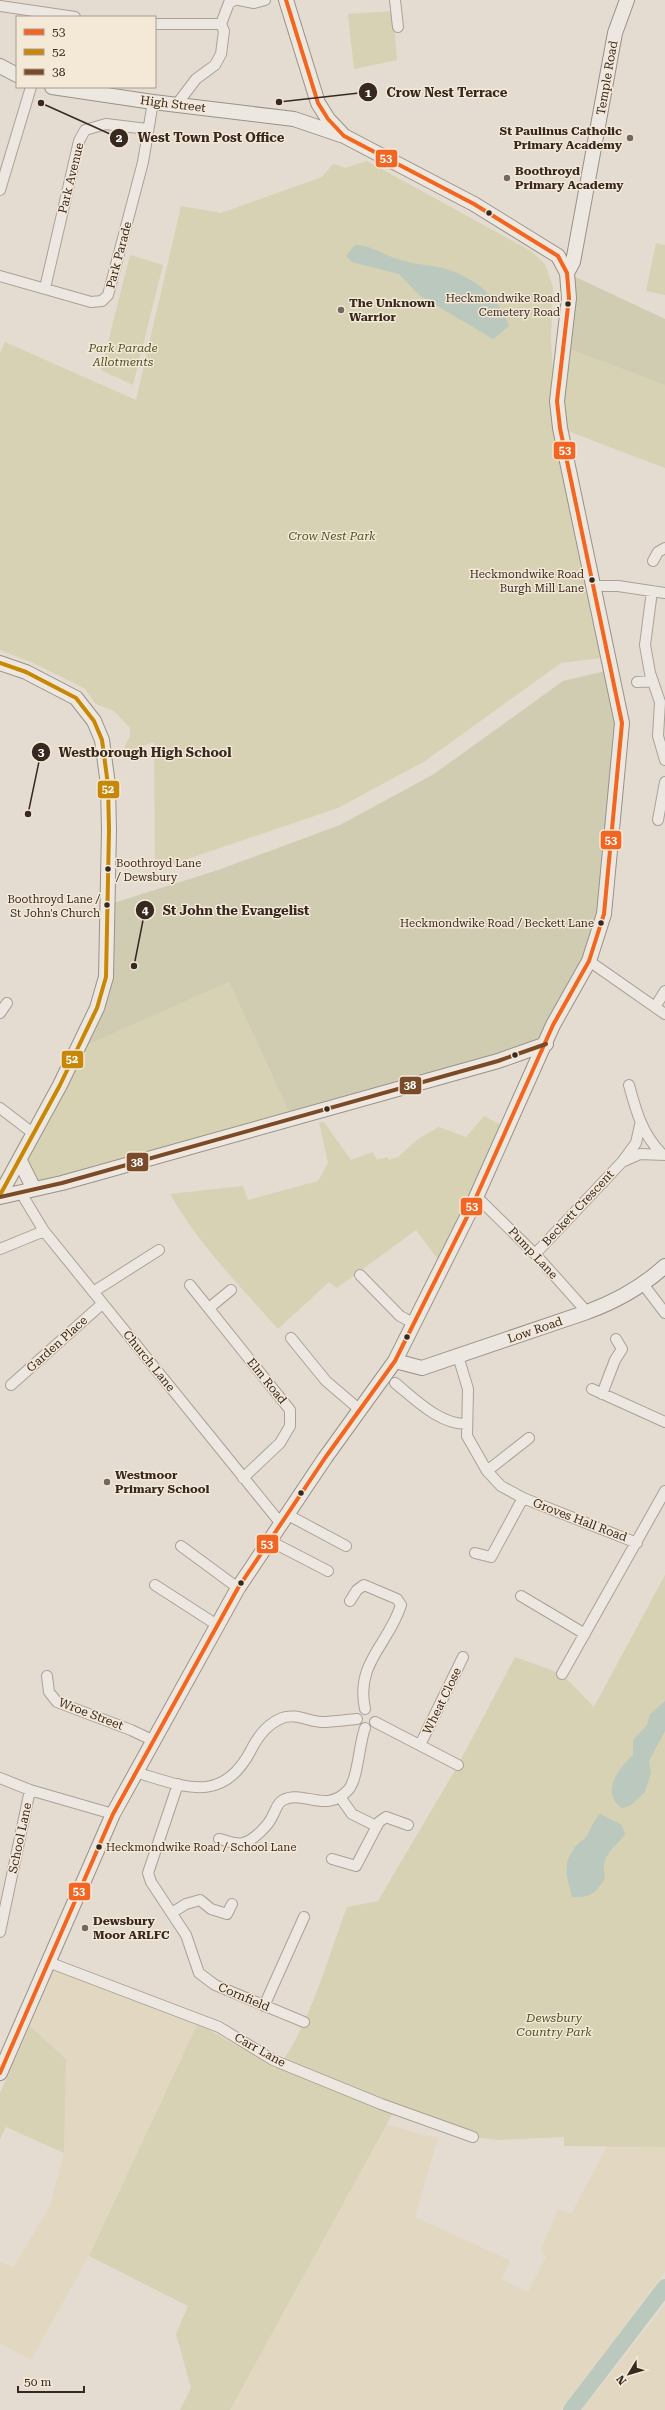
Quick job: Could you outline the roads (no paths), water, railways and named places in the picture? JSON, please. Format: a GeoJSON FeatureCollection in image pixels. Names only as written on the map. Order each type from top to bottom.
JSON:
{"type":"FeatureCollection","features":[{"type":"Feature","properties":{"kind":"main road"},"geometry":{"type":"LineString","coordinates":[[0,2073],[113,1814],[152,1740],[238,1588],[395,1361],[415,1324],[477,1197],[554,1025],[589,962],[604,914],[622,723],[560,428],[557,401],[569,298],[567,273],[558,256],[539,242],[474,204],[344,136],[322,109],[310,77],[286,0]]}},
{"type":"Feature","properties":{"kind":"main road","name":"Temple Road"},"geometry":{"type":"LineString","coordinates":[[567,273],[574,262],[615,33],[627,0]]}},
{"type":"Feature","properties":{"kind":"main road"},"geometry":{"type":"LineString","coordinates":[[0,66],[16,74]]}},
{"type":"Feature","properties":{"kind":"main road","name":"High Street"},"geometry":{"type":"LineString","coordinates":[[59,88],[153,102],[294,119],[344,136]]}},
{"type":"Feature","properties":{"kind":"main road","name":"High Street"},"geometry":{"type":"LineString","coordinates":[[294,119],[307,117],[322,109]]}},
{"type":"Feature","properties":{"kind":"main road"},"geometry":{"type":"LineString","coordinates":[[0,663],[26,672],[76,698],[94,721],[102,740],[108,786],[106,977],[97,1008],[34,1134],[0,1196]]}},
{"type":"Feature","properties":{"kind":"main road"},"geometry":{"type":"LineString","coordinates":[[0,1196],[28,1191],[498,1061],[546,1044]]}},
{"type":"Feature","properties":{"kind":"main road"},"geometry":{"type":"LineString","coordinates":[[20,1161],[28,1191]]}},
{"type":"Feature","properties":{"kind":"main road","name":"Low Road"},"geometry":{"type":"LineString","coordinates":[[395,1361],[422,1368],[587,1312],[612,1303],[643,1284],[665,1266]]}},
{"type":"Feature","properties":{"kind":"street"},"geometry":{"type":"LineString","coordinates":[[221,24],[233,1],[254,3],[265,0]]}},
{"type":"Feature","properties":{"kind":"street"},"geometry":{"type":"LineString","coordinates":[[395,0],[398,27]]}},
{"type":"Feature","properties":{"kind":"street"},"geometry":{"type":"LineString","coordinates":[[0,6],[68,16]]}},
{"type":"Feature","properties":{"kind":"street"},"geometry":{"type":"LineString","coordinates":[[156,24],[221,24]]}},
{"type":"Feature","properties":{"kind":"street"},"geometry":{"type":"LineString","coordinates":[[177,104],[196,79],[216,64],[221,54],[223,40],[224,31],[221,24]]}},
{"type":"Feature","properties":{"kind":"street"},"geometry":{"type":"LineString","coordinates":[[0,190],[31,88]]}},
{"type":"Feature","properties":{"kind":"street","name":"Park Parade"},"geometry":{"type":"LineString","coordinates":[[0,276],[91,302],[102,301],[108,295],[137,187],[153,102]]}},
{"type":"Feature","properties":{"kind":"street","name":"Park Avenue"},"geometry":{"type":"LineString","coordinates":[[45,288],[79,141],[85,130],[106,124],[147,129]]}},
{"type":"Feature","properties":{"kind":"street"},"geometry":{"type":"LineString","coordinates":[[653,561],[658,552],[665,548]]}},
{"type":"Feature","properties":{"kind":"street"},"geometry":{"type":"LineString","coordinates":[[594,586],[618,586],[665,593]]}},
{"type":"Feature","properties":{"kind":"street"},"geometry":{"type":"LineString","coordinates":[[652,591],[645,645],[653,681],[660,702],[658,736],[665,760]]}},
{"type":"Feature","properties":{"kind":"street"},"geometry":{"type":"LineString","coordinates":[[638,682],[653,681]]}},
{"type":"Feature","properties":{"kind":"street"},"geometry":{"type":"LineString","coordinates":[[658,820],[665,782]]}},
{"type":"Feature","properties":{"kind":"street"},"geometry":{"type":"LineString","coordinates":[[589,962],[665,1014]]}},
{"type":"Feature","properties":{"kind":"street"},"geometry":{"type":"LineString","coordinates":[[655,1007],[665,991]]}},
{"type":"Feature","properties":{"kind":"street"},"geometry":{"type":"LineString","coordinates":[[0,1013],[8,1003]]}},
{"type":"Feature","properties":{"kind":"street","name":"Beckett Crescent"},"geometry":{"type":"LineString","coordinates":[[629,1085],[640,1125],[652,1145],[664,1154]]}},
{"type":"Feature","properties":{"kind":"street"},"geometry":{"type":"LineString","coordinates":[[0,1108],[34,1134]]}},
{"type":"Feature","properties":{"kind":"street","name":"Beckett Crescent"},"geometry":{"type":"LineString","coordinates":[[535,1254],[622,1162],[636,1142],[640,1125]]}},
{"type":"Feature","properties":{"kind":"street","name":"Beckett Crescent"},"geometry":{"type":"LineString","coordinates":[[622,1162],[640,1154],[664,1154]]}},
{"type":"Feature","properties":{"kind":"street","name":"Church Lane"},"geometry":{"type":"LineString","coordinates":[[28,1191],[44,1231],[243,1478],[285,1520]]}},
{"type":"Feature","properties":{"kind":"street","name":"Pump Lane"},"geometry":{"type":"LineString","coordinates":[[477,1197],[535,1254],[587,1312]]}},
{"type":"Feature","properties":{"kind":"street"},"geometry":{"type":"LineString","coordinates":[[0,1249],[44,1231]]}},
{"type":"Feature","properties":{"kind":"street"},"geometry":{"type":"LineString","coordinates":[[93,1292],[159,1250]]}},
{"type":"Feature","properties":{"kind":"street"},"geometry":{"type":"LineString","coordinates":[[360,1275],[400,1316],[415,1324]]}},
{"type":"Feature","properties":{"kind":"street"},"geometry":{"type":"LineString","coordinates":[[643,1284],[665,1313]]}},
{"type":"Feature","properties":{"kind":"street","name":"Elm Road"},"geometry":{"type":"LineString","coordinates":[[190,1285],[290,1410],[290,1426],[280,1443],[243,1478]]}},
{"type":"Feature","properties":{"kind":"street"},"geometry":{"type":"LineString","coordinates":[[209,1308],[231,1290]]}},
{"type":"Feature","properties":{"kind":"street","name":"Garden Place"},"geometry":{"type":"LineString","coordinates":[[11,1385],[102,1304]]}},
{"type":"Feature","properties":{"kind":"street"},"geometry":{"type":"LineString","coordinates":[[291,1338],[326,1381],[360,1410]]}},
{"type":"Feature","properties":{"kind":"street"},"geometry":{"type":"LineString","coordinates":[[602,1394],[615,1360],[622,1349],[616,1338]]}},
{"type":"Feature","properties":{"kind":"street","name":"Groves Hall Road"},"geometry":{"type":"LineString","coordinates":[[458,1356],[468,1389],[469,1409],[466,1424],[467,1436],[487,1471],[501,1486],[523,1498],[637,1542]]}},
{"type":"Feature","properties":{"kind":"street"},"geometry":{"type":"LineString","coordinates":[[395,1383],[443,1418],[452,1422],[466,1424]]}},
{"type":"Feature","properties":{"kind":"street"},"geometry":{"type":"LineString","coordinates":[[592,1389],[665,1422]]}},
{"type":"Feature","properties":{"kind":"street"},"geometry":{"type":"LineString","coordinates":[[487,1471],[529,1438]]}},
{"type":"Feature","properties":{"kind":"street"},"geometry":{"type":"LineString","coordinates":[[562,1674],[665,1491]]}},
{"type":"Feature","properties":{"kind":"street","name":"Groves Hall Road"},"geometry":{"type":"LineString","coordinates":[[475,1553],[491,1556],[523,1498]]}},
{"type":"Feature","properties":{"kind":"street"},"geometry":{"type":"LineString","coordinates":[[285,1520],[346,1546]]}},
{"type":"Feature","properties":{"kind":"street"},"geometry":{"type":"LineString","coordinates":[[270,1541],[328,1571]]}},
{"type":"Feature","properties":{"kind":"street"},"geometry":{"type":"LineString","coordinates":[[181,1546],[238,1588]]}},
{"type":"Feature","properties":{"kind":"street"},"geometry":{"type":"LineString","coordinates":[[156,1585],[217,1625]]}},
{"type":"Feature","properties":{"kind":"street"},"geometry":{"type":"LineString","coordinates":[[350,1601],[357,1590],[364,1585],[397,1599],[401,1605],[391,1628],[367,1669],[362,1686],[365,1710]]}},
{"type":"Feature","properties":{"kind":"street"},"geometry":{"type":"LineString","coordinates":[[521,1596],[585,1634]]}},
{"type":"Feature","properties":{"kind":"street","name":"Wheat Close"},"geometry":{"type":"LineString","coordinates":[[420,1745],[463,1657]]}},
{"type":"Feature","properties":{"kind":"street","name":"Wroe Street"},"geometry":{"type":"LineString","coordinates":[[47,1676],[49,1692],[57,1702],[131,1730],[152,1740]]}},
{"type":"Feature","properties":{"kind":"street"},"geometry":{"type":"LineString","coordinates":[[365,1710],[374,1713],[375,1722],[371,1727],[365,1728],[359,1725],[357,1719],[360,1712],[365,1710]]}},
{"type":"Feature","properties":{"kind":"street"},"geometry":{"type":"LineString","coordinates":[[135,1772],[178,1784],[210,1788],[220,1785],[233,1776],[246,1760],[257,1738],[268,1727],[282,1718],[302,1717],[319,1722],[357,1719]]}},
{"type":"Feature","properties":{"kind":"street"},"geometry":{"type":"LineString","coordinates":[[375,1722],[458,1764]]}},
{"type":"Feature","properties":{"kind":"street"},"geometry":{"type":"LineString","coordinates":[[219,1838],[238,1844],[249,1841],[270,1821],[278,1804],[283,1800],[290,1798],[331,1801],[340,1797],[349,1789],[354,1780],[365,1728]]}},
{"type":"Feature","properties":{"kind":"street","name":"School Lane"},"geometry":{"type":"LineString","coordinates":[[0,1778],[30,1790],[113,1814]]}},
{"type":"Feature","properties":{"kind":"street","name":"Cornfield"},"geometry":{"type":"LineString","coordinates":[[178,1784],[148,1873],[152,1882],[173,1912],[186,1935],[199,1973],[214,1985],[304,2022]]}},
{"type":"Feature","properties":{"kind":"street","name":"School Lane"},"geometry":{"type":"LineString","coordinates":[[0,1932],[30,1790]]}},
{"type":"Feature","properties":{"kind":"street"},"geometry":{"type":"LineString","coordinates":[[340,1797],[352,1814],[376,1826]]}},
{"type":"Feature","properties":{"kind":"street"},"geometry":{"type":"LineString","coordinates":[[332,1859],[356,1866],[376,1826],[386,1817],[408,1825]]}},
{"type":"Feature","properties":{"kind":"street"},"geometry":{"type":"LineString","coordinates":[[173,1912],[186,1904],[200,1900],[211,1909],[227,1914],[232,1904]]}},
{"type":"Feature","properties":{"kind":"street"},"geometry":{"type":"LineString","coordinates":[[264,2006],[304,1917]]}},
{"type":"Feature","properties":{"kind":"street","name":"Carr Lane"},"geometry":{"type":"LineString","coordinates":[[48,1962],[219,2026],[273,2060],[381,2104],[473,2137]]}},
{"type":"Feature","properties":{"kind":"waterway"},"geometry":{"type":"LineString","coordinates":[[571,2410],[665,2287]]}},
{"type":"Feature","properties":{"kind":"place","name":"Crow Nest Terrace"},"geometry":{"type":"Point","coordinates":[279,102]}},
{"type":"Feature","properties":{"kind":"place","name":"West Town Post Office"},"geometry":{"type":"Point","coordinates":[41,103]}},
{"type":"Feature","properties":{"kind":"place","name":"St Paulinus Catholic Primary Academy"},"geometry":{"type":"Point","coordinates":[630,138]}},
{"type":"Feature","properties":{"kind":"place","name":"Boothroyd Primary Academy"},"geometry":{"type":"Point","coordinates":[507,178]}},
{"type":"Feature","properties":{"kind":"place","name":"Heckmondwike Road Cemetery Road"},"geometry":{"type":"Point","coordinates":[568,304]}},
{"type":"Feature","properties":{"kind":"place","name":"The Unknown Warrior"},"geometry":{"type":"Point","coordinates":[341,310]}},
{"type":"Feature","properties":{"kind":"place","name":"Heckmondwike Road Burgh Mill Lane"},"geometry":{"type":"Point","coordinates":[592,580]}},
{"type":"Feature","properties":{"kind":"place","name":"Westborough High School"},"geometry":{"type":"Point","coordinates":[28,814]}},
{"type":"Feature","properties":{"kind":"place","name":"Boothroyd Lane / Dewsbury"},"geometry":{"type":"Point","coordinates":[108,869]}},
{"type":"Feature","properties":{"kind":"place","name":"Boothroyd Lane / St John's Church"},"geometry":{"type":"Point","coordinates":[107,905]}},
{"type":"Feature","properties":{"kind":"place","name":"Heckmondwike Road / Beckett Lane"},"geometry":{"type":"Point","coordinates":[601,923]}},
{"type":"Feature","properties":{"kind":"place","name":"St John the Evangelist"},"geometry":{"type":"Point","coordinates":[134,966]}},
{"type":"Feature","properties":{"kind":"place","name":"Westmoor Primary School"},"geometry":{"type":"Point","coordinates":[107,1482]}},
{"type":"Feature","properties":{"kind":"place","name":"Heckmondwike Road / School Lane"},"geometry":{"type":"Point","coordinates":[99,1847]}},
{"type":"Feature","properties":{"kind":"place","name":"Dewsbury Moor ARLFC"},"geometry":{"type":"Point","coordinates":[85,1928]}},
{"type":"Feature","properties":{"kind":"park label","name":"Park Parade Allotments"},"geometry":{"type":"Point","coordinates":[123,355]}},
{"type":"Feature","properties":{"kind":"park label","name":"Crow Nest Park"},"geometry":{"type":"Point","coordinates":[332,536]}},
{"type":"Feature","properties":{"kind":"park label","name":"Dewsbury Country Park"},"geometry":{"type":"Point","coordinates":[554,2025]}}]}
